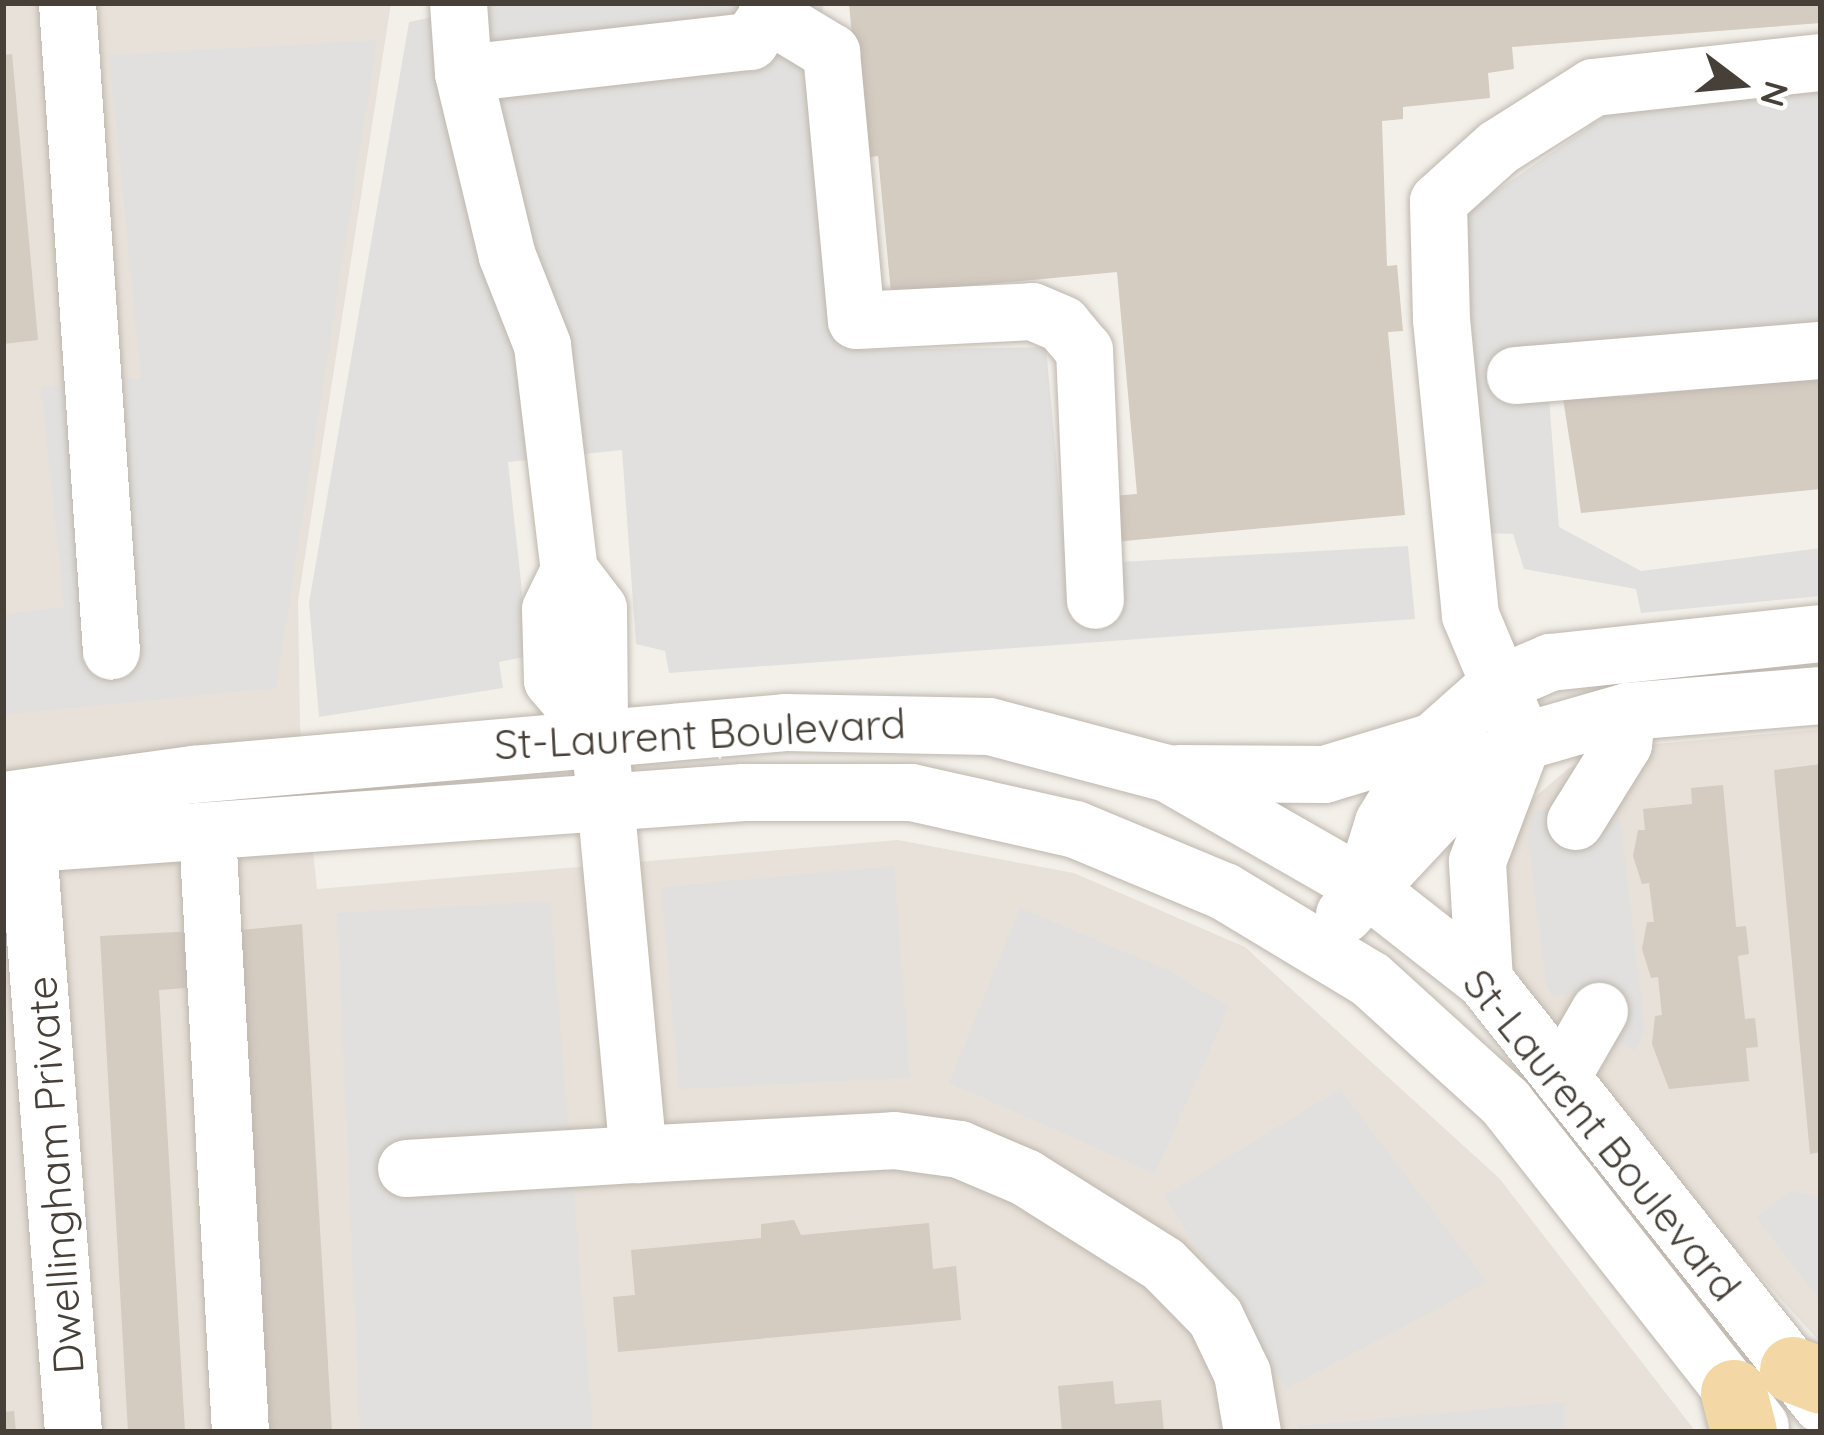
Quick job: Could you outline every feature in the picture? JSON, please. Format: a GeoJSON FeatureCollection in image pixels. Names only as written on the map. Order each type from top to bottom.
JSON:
{"type":"FeatureCollection","features":[{"type":"Feature","properties":{"kind":"street"},"geometry":{"type":"LineString","coordinates":[[68,3],[111,651]]}},
{"type":"Feature","properties":{"kind":"street"},"geometry":{"type":"LineString","coordinates":[[458,3],[463,73],[507,256],[542,346],[568,570],[598,608],[599,736],[638,1154]]}},
{"type":"Feature","properties":{"kind":"street"},"geometry":{"type":"LineString","coordinates":[[463,73],[750,41],[768,8],[831,52],[856,320],[1032,310],[1062,325],[1084,350],[1096,600]]}},
{"type":"Feature","properties":{"kind":"street"},"geometry":{"type":"LineString","coordinates":[[1484,980],[1477,861],[1523,741],[1470,615],[1438,201],[1498,147],[1593,87],[1821,62]]}},
{"type":"Feature","properties":{"kind":"street"},"geometry":{"type":"LineString","coordinates":[[1515,375],[1821,350]]}},
{"type":"Feature","properties":{"kind":"street"},"geometry":{"type":"LineString","coordinates":[[1364,886],[1383,822],[1433,741],[1496,685],[1550,662],[1820,640]]}},
{"type":"Feature","properties":{"kind":"street"},"geometry":{"type":"LineString","coordinates":[[1320,947],[1364,886],[1476,773],[1523,741],[1627,711],[1821,695]]}},
{"type":"Feature","properties":{"kind":"street"},"geometry":{"type":"LineString","coordinates":[[1576,821],[1623,744],[1627,711]]}},
{"type":"Feature","properties":{"kind":"street","name":"St-Laurent Boulevard"},"geometry":{"type":"LineString","coordinates":[[12,831],[599,736],[913,718],[1082,746],[1167,773],[1364,886],[1484,980],[1562,1075],[1780,1402]]}},
{"type":"Feature","properties":{"kind":"street"},"geometry":{"type":"LineString","coordinates":[[1167,773],[1324,774],[1433,741]]}},
{"type":"Feature","properties":{"kind":"street","name":"St-Laurent Boulevard"},"geometry":{"type":"LineString","coordinates":[[12,831],[207,832],[607,802],[911,792],[998,807],[1148,856],[1320,947],[1370,979],[1504,1102],[1780,1402]]}},
{"type":"Feature","properties":{"kind":"street","name":"Dwellingham Private"},"geometry":{"type":"LineString","coordinates":[[12,831],[73,1432]]}},
{"type":"Feature","properties":{"kind":"street"},"geometry":{"type":"LineString","coordinates":[[207,832],[239,1432]]}},
{"type":"Feature","properties":{"kind":"street"},"geometry":{"type":"LineString","coordinates":[[1562,1075],[1599,1011]]}},
{"type":"Feature","properties":{"kind":"street"},"geometry":{"type":"LineString","coordinates":[[406,1168],[894,1140],[959,1149],[1025,1177],[1163,1264],[1215,1317],[1242,1373],[1252,1432]]}},
{"type":"Feature","properties":{"kind":"shaded area"},"geometry":{"type":"Polygon","coordinates":[[[3,3],[391,3],[298,601],[300,727],[317,889],[898,840],[1074,873],[1245,947],[1499,1178],[1696,1432],[3,1432],[3,3]]]}},
{"type":"Feature","properties":{"kind":"shaded area"},"geometry":{"type":"Polygon","coordinates":[[[498,3],[824,3],[814,59],[834,288],[862,350],[1046,347],[1066,565],[1408,546],[1415,619],[669,673],[665,651],[636,644],[622,450],[508,462],[529,656],[499,662],[503,688],[319,717],[309,603],[409,22],[498,3]]]}},
{"type":"Feature","properties":{"kind":"shaded area"},"geometry":{"type":"Polygon","coordinates":[[[377,40],[276,688],[3,715],[3,614],[64,607],[41,387],[141,378],[109,55],[377,40]]]}},
{"type":"Feature","properties":{"kind":"shaded area"},"geometry":{"type":"Polygon","coordinates":[[[1821,92],[1821,325],[1546,359],[1559,527],[1641,571],[1821,548],[1821,596],[1641,613],[1636,589],[1524,569],[1513,534],[1488,533],[1463,214],[1615,109],[1821,92]]]}},
{"type":"Feature","properties":{"kind":"shaded area"},"geometry":{"type":"Polygon","coordinates":[[[1821,729],[1821,1343],[1682,1190],[1543,1017],[1502,948],[1496,884],[1523,807],[1569,768],[1655,744],[1821,729]]]}},
{"type":"Feature","properties":{"kind":"shaded area"},"geometry":{"type":"Polygon","coordinates":[[[1575,772],[1589,822],[1620,819],[1645,1030],[1635,1051],[1577,1015],[1571,994],[1552,996],[1546,983],[1528,841],[1532,812],[1558,807],[1552,799],[1575,772]]]}},
{"type":"Feature","properties":{"kind":"shaded area"},"geometry":{"type":"Polygon","coordinates":[[[894,866],[910,1078],[679,1089],[661,887],[894,866]]]}},
{"type":"Feature","properties":{"kind":"shaded area"},"geometry":{"type":"Polygon","coordinates":[[[550,901],[593,1432],[360,1432],[337,913],[550,901]]]}},
{"type":"Feature","properties":{"kind":"shaded area"},"geometry":{"type":"Polygon","coordinates":[[[1020,908],[1166,969],[1229,1007],[1155,1174],[949,1083],[1020,908]]]}},
{"type":"Feature","properties":{"kind":"shaded area"},"geometry":{"type":"Polygon","coordinates":[[[1340,1089],[1487,1282],[1286,1389],[1164,1196],[1340,1089]]]}},
{"type":"Feature","properties":{"kind":"shaded area"},"geometry":{"type":"Polygon","coordinates":[[[1791,1191],[1821,1197],[1821,1302],[1756,1217],[1791,1191]]]}},
{"type":"Feature","properties":{"kind":"shaded area"},"geometry":{"type":"Polygon","coordinates":[[[1564,1402],[1565,1432],[1299,1432],[1298,1426],[1564,1402]]]}},
{"type":"Feature","properties":{"kind":"building"},"geometry":{"type":"Polygon","coordinates":[[[849,3],[1821,3],[1821,23],[1512,47],[1514,69],[1488,73],[1490,98],[1403,107],[1403,119],[1382,121],[1387,266],[1397,265],[1403,331],[1388,332],[1405,515],[1103,543],[1098,497],[1137,494],[1117,272],[891,293],[878,156],[863,158],[849,3]]]}},
{"type":"Feature","properties":{"kind":"building"},"geometry":{"type":"Polygon","coordinates":[[[12,54],[38,340],[3,344],[3,55],[12,54]]]}},
{"type":"Feature","properties":{"kind":"building"},"geometry":{"type":"Polygon","coordinates":[[[1821,377],[1821,489],[1581,513],[1561,386],[1618,381],[1620,397],[1821,377]]]}},
{"type":"Feature","properties":{"kind":"building"},"geometry":{"type":"Polygon","coordinates":[[[1821,764],[1821,1152],[1810,1154],[1774,770],[1821,764]]]}},
{"type":"Feature","properties":{"kind":"building"},"geometry":{"type":"Polygon","coordinates":[[[1723,785],[1736,927],[1746,926],[1749,954],[1738,956],[1745,1019],[1755,1018],[1758,1047],[1746,1048],[1749,1081],[1669,1089],[1652,1044],[1655,1016],[1662,1015],[1658,977],[1651,978],[1642,949],[1647,922],[1654,922],[1649,883],[1642,884],[1633,856],[1638,830],[1645,830],[1643,809],[1692,804],[1691,788],[1723,785]]]}},
{"type":"Feature","properties":{"kind":"building"},"geometry":{"type":"Polygon","coordinates":[[[302,924],[332,1432],[269,1432],[241,930],[302,924]]]}},
{"type":"Feature","properties":{"kind":"building"},"geometry":{"type":"Polygon","coordinates":[[[196,931],[199,987],[159,990],[185,1432],[128,1432],[100,936],[196,931]]]}},
{"type":"Feature","properties":{"kind":"building"},"geometry":{"type":"Polygon","coordinates":[[[794,1220],[801,1235],[929,1223],[933,1269],[956,1266],[961,1320],[618,1352],[613,1297],[635,1295],[631,1250],[761,1238],[761,1224],[794,1220]]]}},
{"type":"Feature","properties":{"kind":"building"},"geometry":{"type":"Polygon","coordinates":[[[1113,1381],[1115,1404],[1161,1400],[1164,1432],[1062,1432],[1058,1386],[1113,1381]]]}},
{"type":"Feature","properties":{"kind":"building"},"geometry":{"type":"Polygon","coordinates":[[[14,1411],[16,1432],[3,1432],[3,1412],[14,1411]]]}}]}
